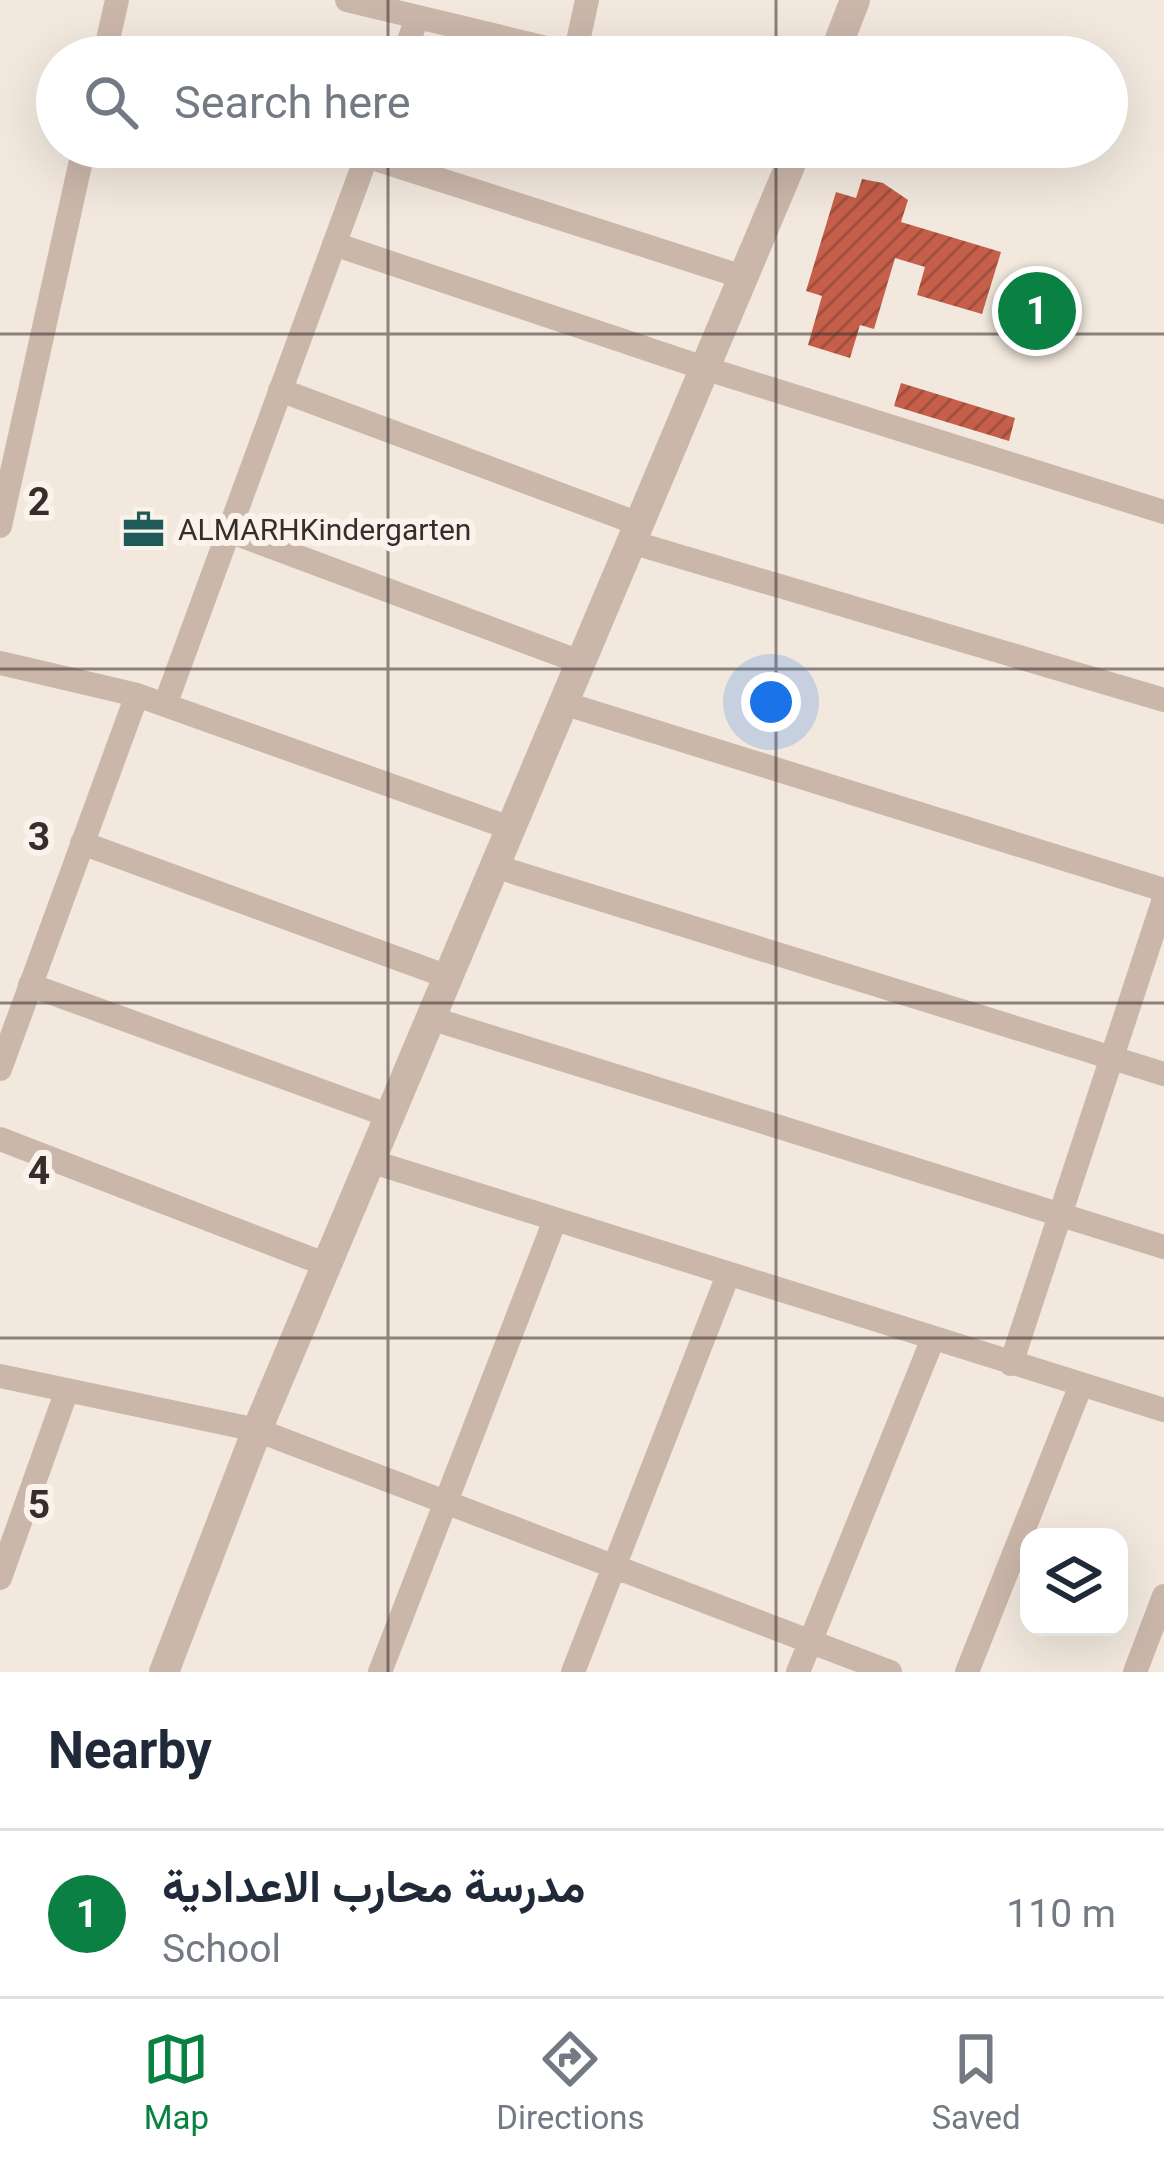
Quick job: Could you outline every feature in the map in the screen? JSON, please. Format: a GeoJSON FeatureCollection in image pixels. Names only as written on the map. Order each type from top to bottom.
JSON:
{"type":"FeatureCollection","features":[{"type":"Feature","properties":{"kind":"street"},"geometry":{"type":"LineString","coordinates":[[109,36],[117,0]]}},
{"type":"Feature","properties":{"kind":"street"},"geometry":{"type":"LineString","coordinates":[[582,36],[587,0]]}},
{"type":"Feature","properties":{"kind":"street"},"geometry":{"type":"LineString","coordinates":[[841,36],[855,0]]}},
{"type":"Feature","properties":{"kind":"street"},"geometry":{"type":"LineString","coordinates":[[359,2],[494,36]]}},
{"type":"Feature","properties":{"kind":"street"},"geometry":{"type":"LineString","coordinates":[[411,36],[417,18]]}},
{"type":"Feature","properties":{"kind":"street"},"geometry":{"type":"LineString","coordinates":[[0,526],[79,168]]}},
{"type":"Feature","properties":{"kind":"street"},"geometry":{"type":"LineString","coordinates":[[165,705],[362,168]]}},
{"type":"Feature","properties":{"kind":"street"},"geometry":{"type":"LineString","coordinates":[[416,168],[743,277]]}},
{"type":"Feature","properties":{"kind":"street"},"geometry":{"type":"LineString","coordinates":[[164,1672],[257,1430],[789,168]]}},
{"type":"Feature","properties":{"kind":"street"},"geometry":{"type":"LineString","coordinates":[[334,244],[704,368],[1164,512]]}},
{"type":"Feature","properties":{"kind":"street"},"geometry":{"type":"LineString","coordinates":[[280,390],[635,533],[1164,700]]}},
{"type":"Feature","properties":{"kind":"street"},"geometry":{"type":"LineString","coordinates":[[229,531],[580,662]]}},
{"type":"Feature","properties":{"kind":"street"},"geometry":{"type":"LineString","coordinates":[[0,662],[137,695],[510,828]]}},
{"type":"Feature","properties":{"kind":"street"},"geometry":{"type":"LineString","coordinates":[[0,1069],[137,695]]}},
{"type":"Feature","properties":{"kind":"street"},"geometry":{"type":"LineString","coordinates":[[563,703],[1164,890]]}},
{"type":"Feature","properties":{"kind":"street"},"geometry":{"type":"LineString","coordinates":[[82,843],[448,977]]}},
{"type":"Feature","properties":{"kind":"street"},"geometry":{"type":"LineString","coordinates":[[494,866],[1164,1074]]}},
{"type":"Feature","properties":{"kind":"street"},"geometry":{"type":"LineString","coordinates":[[1011,1364],[1164,899]]}},
{"type":"Feature","properties":{"kind":"street"},"geometry":{"type":"LineString","coordinates":[[31,985],[389,1116]]}},
{"type":"Feature","properties":{"kind":"street"},"geometry":{"type":"LineString","coordinates":[[430,1018],[1164,1247]]}},
{"type":"Feature","properties":{"kind":"street"},"geometry":{"type":"LineString","coordinates":[[0,1139],[326,1265]]}},
{"type":"Feature","properties":{"kind":"street"},"geometry":{"type":"LineString","coordinates":[[370,1160],[1164,1410]]}},
{"type":"Feature","properties":{"kind":"street"},"geometry":{"type":"LineString","coordinates":[[380,1672],[555,1220]]}},
{"type":"Feature","properties":{"kind":"street"},"geometry":{"type":"LineString","coordinates":[[573,1672],[728,1275]]}},
{"type":"Feature","properties":{"kind":"street"},"geometry":{"type":"LineString","coordinates":[[798,1672],[932,1340]]}},
{"type":"Feature","properties":{"kind":"street"},"geometry":{"type":"LineString","coordinates":[[0,1376],[257,1430],[890,1672]]}},
{"type":"Feature","properties":{"kind":"street"},"geometry":{"type":"LineString","coordinates":[[967,1672],[1081,1385]]}},
{"type":"Feature","properties":{"kind":"street"},"geometry":{"type":"LineString","coordinates":[[0,1578],[67,1390]]}},
{"type":"Feature","properties":{"kind":"street"},"geometry":{"type":"LineString","coordinates":[[1135,1672],[1164,1596]]}},
{"type":"Feature","properties":{"kind":"building"},"geometry":{"type":"Polygon","coordinates":[[[862,179],[883,183],[908,200],[901,222],[1001,252],[982,314],[917,295],[925,267],[895,258],[874,329],[860,325],[850,358],[808,345],[822,296],[806,291],[836,192],[856,198],[862,179]]]}},
{"type":"Feature","properties":{"kind":"building"},"geometry":{"type":"Polygon","coordinates":[[[901,383],[1015,418],[1009,441],[894,406],[901,383]]]}},
{"type":"Feature","properties":{"kind":"place","name":"مدرسة محارب الاعدادية"},"geometry":{"type":"Point","coordinates":[1037,311]}},
{"type":"Feature","properties":{"kind":"place","name":"ALMARHKindergarten"},"geometry":{"type":"Point","coordinates":[144,529]}}]}
